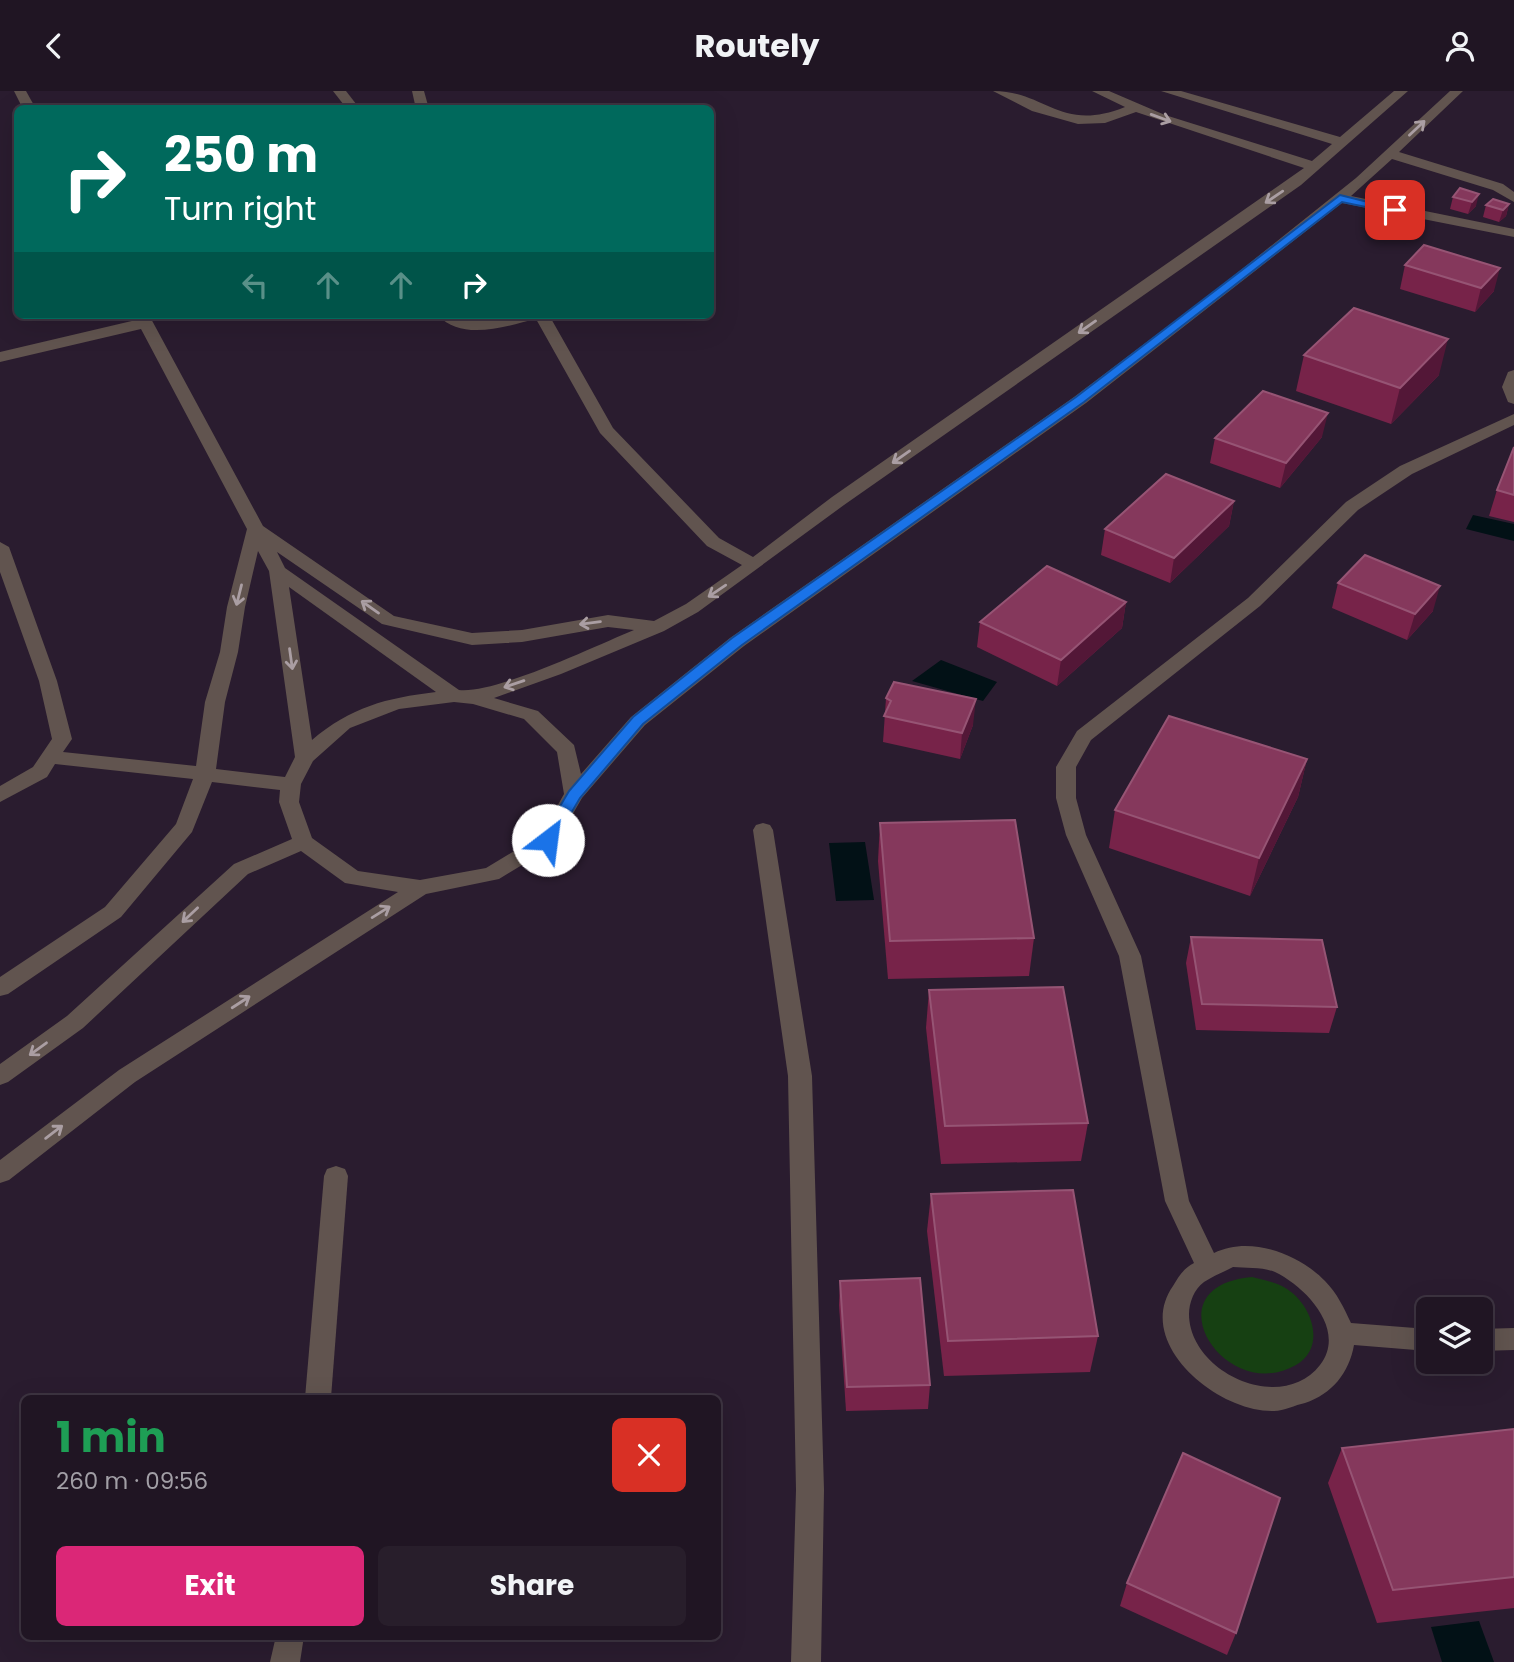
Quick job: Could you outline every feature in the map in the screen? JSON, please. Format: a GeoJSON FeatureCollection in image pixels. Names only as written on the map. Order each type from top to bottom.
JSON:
{"type":"FeatureCollection","features":[{"type":"Feature","properties":{"kind":"street"},"geometry":{"type":"LineString","coordinates":[[339,91],[351,105]]}},
{"type":"Feature","properties":{"kind":"street"},"geometry":{"type":"LineString","coordinates":[[999,91],[1042,110],[1086,121],[1105,119],[1136,108]]}},
{"type":"Feature","properties":{"kind":"street"},"geometry":{"type":"LineString","coordinates":[[1098,91],[1160,118],[1341,142]]}},
{"type":"Feature","properties":{"kind":"street"},"geometry":{"type":"LineString","coordinates":[[1167,91],[1252,132],[1313,166]]}},
{"type":"Feature","properties":{"kind":"street"},"geometry":{"type":"LineString","coordinates":[[1402,91],[1296,183],[838,501],[754,565],[657,627],[554,670],[464,697],[396,703],[343,724],[305,757],[291,784],[289,802],[303,842],[352,877],[420,888],[492,874],[548,840],[574,795],[638,721],[737,642],[1080,400],[1340,198],[1457,91]]}},
{"type":"Feature","properties":{"kind":"street"},"geometry":{"type":"LineString","coordinates":[[1390,154],[1498,187],[1514,198]]}},
{"type":"Feature","properties":{"kind":"street"},"geometry":{"type":"LineString","coordinates":[[1340,198],[1514,233]]}},
{"type":"Feature","properties":{"kind":"street"},"geometry":{"type":"LineString","coordinates":[[0,357],[143,319],[278,571],[305,757]]}},
{"type":"Feature","properties":{"kind":"street"},"geometry":{"type":"LineString","coordinates":[[451,319],[472,326],[511,319]]}},
{"type":"Feature","properties":{"kind":"street"},"geometry":{"type":"LineString","coordinates":[[543,319],[606,431],[713,542],[754,565]]}},
{"type":"Feature","properties":{"kind":"street"},"geometry":{"type":"LineString","coordinates":[[1514,375],[1509,383],[1514,399]]}},
{"type":"Feature","properties":{"kind":"street"},"geometry":{"type":"LineString","coordinates":[[1208,1264],[1177,1201],[1130,956],[1076,835],[1066,798],[1066,767],[1084,736],[1254,602],[1352,506],[1406,470],[1514,419]]}},
{"type":"Feature","properties":{"kind":"street"},"geometry":{"type":"LineString","coordinates":[[256,529],[388,620],[472,639],[522,636],[608,621],[657,627]]}},
{"type":"Feature","properties":{"kind":"street"},"geometry":{"type":"LineString","coordinates":[[0,988],[113,912],[185,827],[205,774],[215,702],[256,529]]}},
{"type":"Feature","properties":{"kind":"street"},"geometry":{"type":"LineString","coordinates":[[0,547],[48,681],[62,739],[40,772],[0,795]]}},
{"type":"Feature","properties":{"kind":"street"},"geometry":{"type":"LineString","coordinates":[[278,571],[464,697],[531,715],[567,750],[574,795]]}},
{"type":"Feature","properties":{"kind":"street"},"geometry":{"type":"LineString","coordinates":[[50,757],[291,784]]}},
{"type":"Feature","properties":{"kind":"street"},"geometry":{"type":"LineString","coordinates":[[763,831],[800,1076],[810,1490],[806,1662]]}},
{"type":"Feature","properties":{"kind":"street"},"geometry":{"type":"LineString","coordinates":[[0,1076],[75,1022],[241,869],[303,842]]}},
{"type":"Feature","properties":{"kind":"street"},"geometry":{"type":"LineString","coordinates":[[0,1173],[127,1076],[420,888]]}},
{"type":"Feature","properties":{"kind":"street"},"geometry":{"type":"LineString","coordinates":[[318,1395],[336,1177]]}},
{"type":"Feature","properties":{"kind":"street"},"geometry":{"type":"LineString","coordinates":[[1230,1257],[1280,1263],[1303,1275],[1322,1292],[1335,1311],[1341,1333],[1339,1357],[1327,1378],[1306,1391],[1279,1398],[1260,1397],[1221,1386],[1198,1368],[1181,1346],[1173,1321],[1176,1298],[1188,1278],[1208,1264],[1230,1257]]}},
{"type":"Feature","properties":{"kind":"street"},"geometry":{"type":"LineString","coordinates":[[1341,1333],[1416,1340]]}},
{"type":"Feature","properties":{"kind":"street"},"geometry":{"type":"LineString","coordinates":[[1493,1340],[1514,1339]]}},
{"type":"Feature","properties":{"kind":"street"},"geometry":{"type":"LineString","coordinates":[[285,1662],[289,1640]]}},
{"type":"Feature","properties":{"kind":"green space"},"geometry":{"type":"Polygon","coordinates":[[[1252,1277],[1287,1289],[1296,1296],[1309,1315],[1313,1337],[1311,1348],[1306,1357],[1296,1365],[1269,1373],[1245,1370],[1223,1358],[1208,1340],[1201,1320],[1205,1300],[1221,1285],[1252,1277]]]}},
{"type":"Feature","properties":{"kind":"shaded area"},"geometry":{"type":"Polygon","coordinates":[[[1473,515],[1514,524],[1514,541],[1466,529],[1473,515]]]}},
{"type":"Feature","properties":{"kind":"shaded area"},"geometry":{"type":"Polygon","coordinates":[[[941,660],[997,682],[983,701],[912,681],[941,660]]]}},
{"type":"Feature","properties":{"kind":"shaded area"},"geometry":{"type":"Polygon","coordinates":[[[865,842],[874,900],[836,901],[829,843],[865,842]]]}},
{"type":"Feature","properties":{"kind":"shaded area"},"geometry":{"type":"Polygon","coordinates":[[[1479,1621],[1494,1662],[1442,1662],[1431,1627],[1479,1621]]]}},
{"type":"Feature","properties":{"kind":"building"},"geometry":{"type":"Polygon","coordinates":[[[1460,188],[1479,194],[1472,202],[1453,197],[1460,188]]]}},
{"type":"Feature","properties":{"kind":"building"},"geometry":{"type":"Polygon","coordinates":[[[1493,199],[1509,204],[1503,210],[1486,205],[1493,199]]]}},
{"type":"Feature","properties":{"kind":"building"},"geometry":{"type":"Polygon","coordinates":[[[1424,245],[1500,268],[1481,288],[1405,265],[1424,245]]]}},
{"type":"Feature","properties":{"kind":"building"},"geometry":{"type":"Polygon","coordinates":[[[1354,308],[1448,339],[1400,388],[1304,355],[1354,308]]]}},
{"type":"Feature","properties":{"kind":"building"},"geometry":{"type":"Polygon","coordinates":[[[1263,391],[1328,413],[1286,463],[1215,438],[1263,391]]]}},
{"type":"Feature","properties":{"kind":"building"},"geometry":{"type":"Polygon","coordinates":[[[1514,447],[1514,495],[1497,490],[1514,447]]]}},
{"type":"Feature","properties":{"kind":"building"},"geometry":{"type":"Polygon","coordinates":[[[1166,474],[1234,501],[1174,558],[1105,529],[1166,474]]]}},
{"type":"Feature","properties":{"kind":"building"},"geometry":{"type":"Polygon","coordinates":[[[1365,555],[1440,586],[1415,614],[1338,583],[1365,555]]]}},
{"type":"Feature","properties":{"kind":"building"},"geometry":{"type":"Polygon","coordinates":[[[1047,566],[1126,602],[1061,660],[980,622],[1047,566]]]}},
{"type":"Feature","properties":{"kind":"building"},"geometry":{"type":"Polygon","coordinates":[[[894,682],[976,699],[962,733],[884,716],[891,701],[886,698],[894,682]]]}},
{"type":"Feature","properties":{"kind":"building"},"geometry":{"type":"Polygon","coordinates":[[[1169,716],[1307,759],[1259,858],[1115,810],[1169,716]]]}},
{"type":"Feature","properties":{"kind":"building"},"geometry":{"type":"Polygon","coordinates":[[[1015,820],[1034,938],[890,941],[880,823],[1015,820]]]}},
{"type":"Feature","properties":{"kind":"building"},"geometry":{"type":"Polygon","coordinates":[[[1191,937],[1322,940],[1337,1007],[1202,1004],[1191,937]]]}},
{"type":"Feature","properties":{"kind":"building"},"geometry":{"type":"Polygon","coordinates":[[[1063,987],[1088,1123],[945,1126],[929,990],[1063,987]]]}},
{"type":"Feature","properties":{"kind":"building"},"geometry":{"type":"Polygon","coordinates":[[[1073,1190],[1098,1336],[948,1341],[931,1194],[1073,1190]]]}},
{"type":"Feature","properties":{"kind":"building"},"geometry":{"type":"Polygon","coordinates":[[[920,1278],[930,1385],[847,1387],[840,1281],[920,1278]]]}},
{"type":"Feature","properties":{"kind":"building"},"geometry":{"type":"Polygon","coordinates":[[[1514,1429],[1514,1577],[1393,1590],[1342,1448],[1514,1429]]]}},
{"type":"Feature","properties":{"kind":"building"},"geometry":{"type":"Polygon","coordinates":[[[1183,1453],[1280,1498],[1236,1633],[1127,1583],[1183,1453]]]}},
{"type":"Feature","properties":{"kind":"route"},"geometry":{"type":"LineString","coordinates":[[548,840],[574,795],[638,721],[737,642],[1080,400],[1340,198],[1395,210]]}}]}
